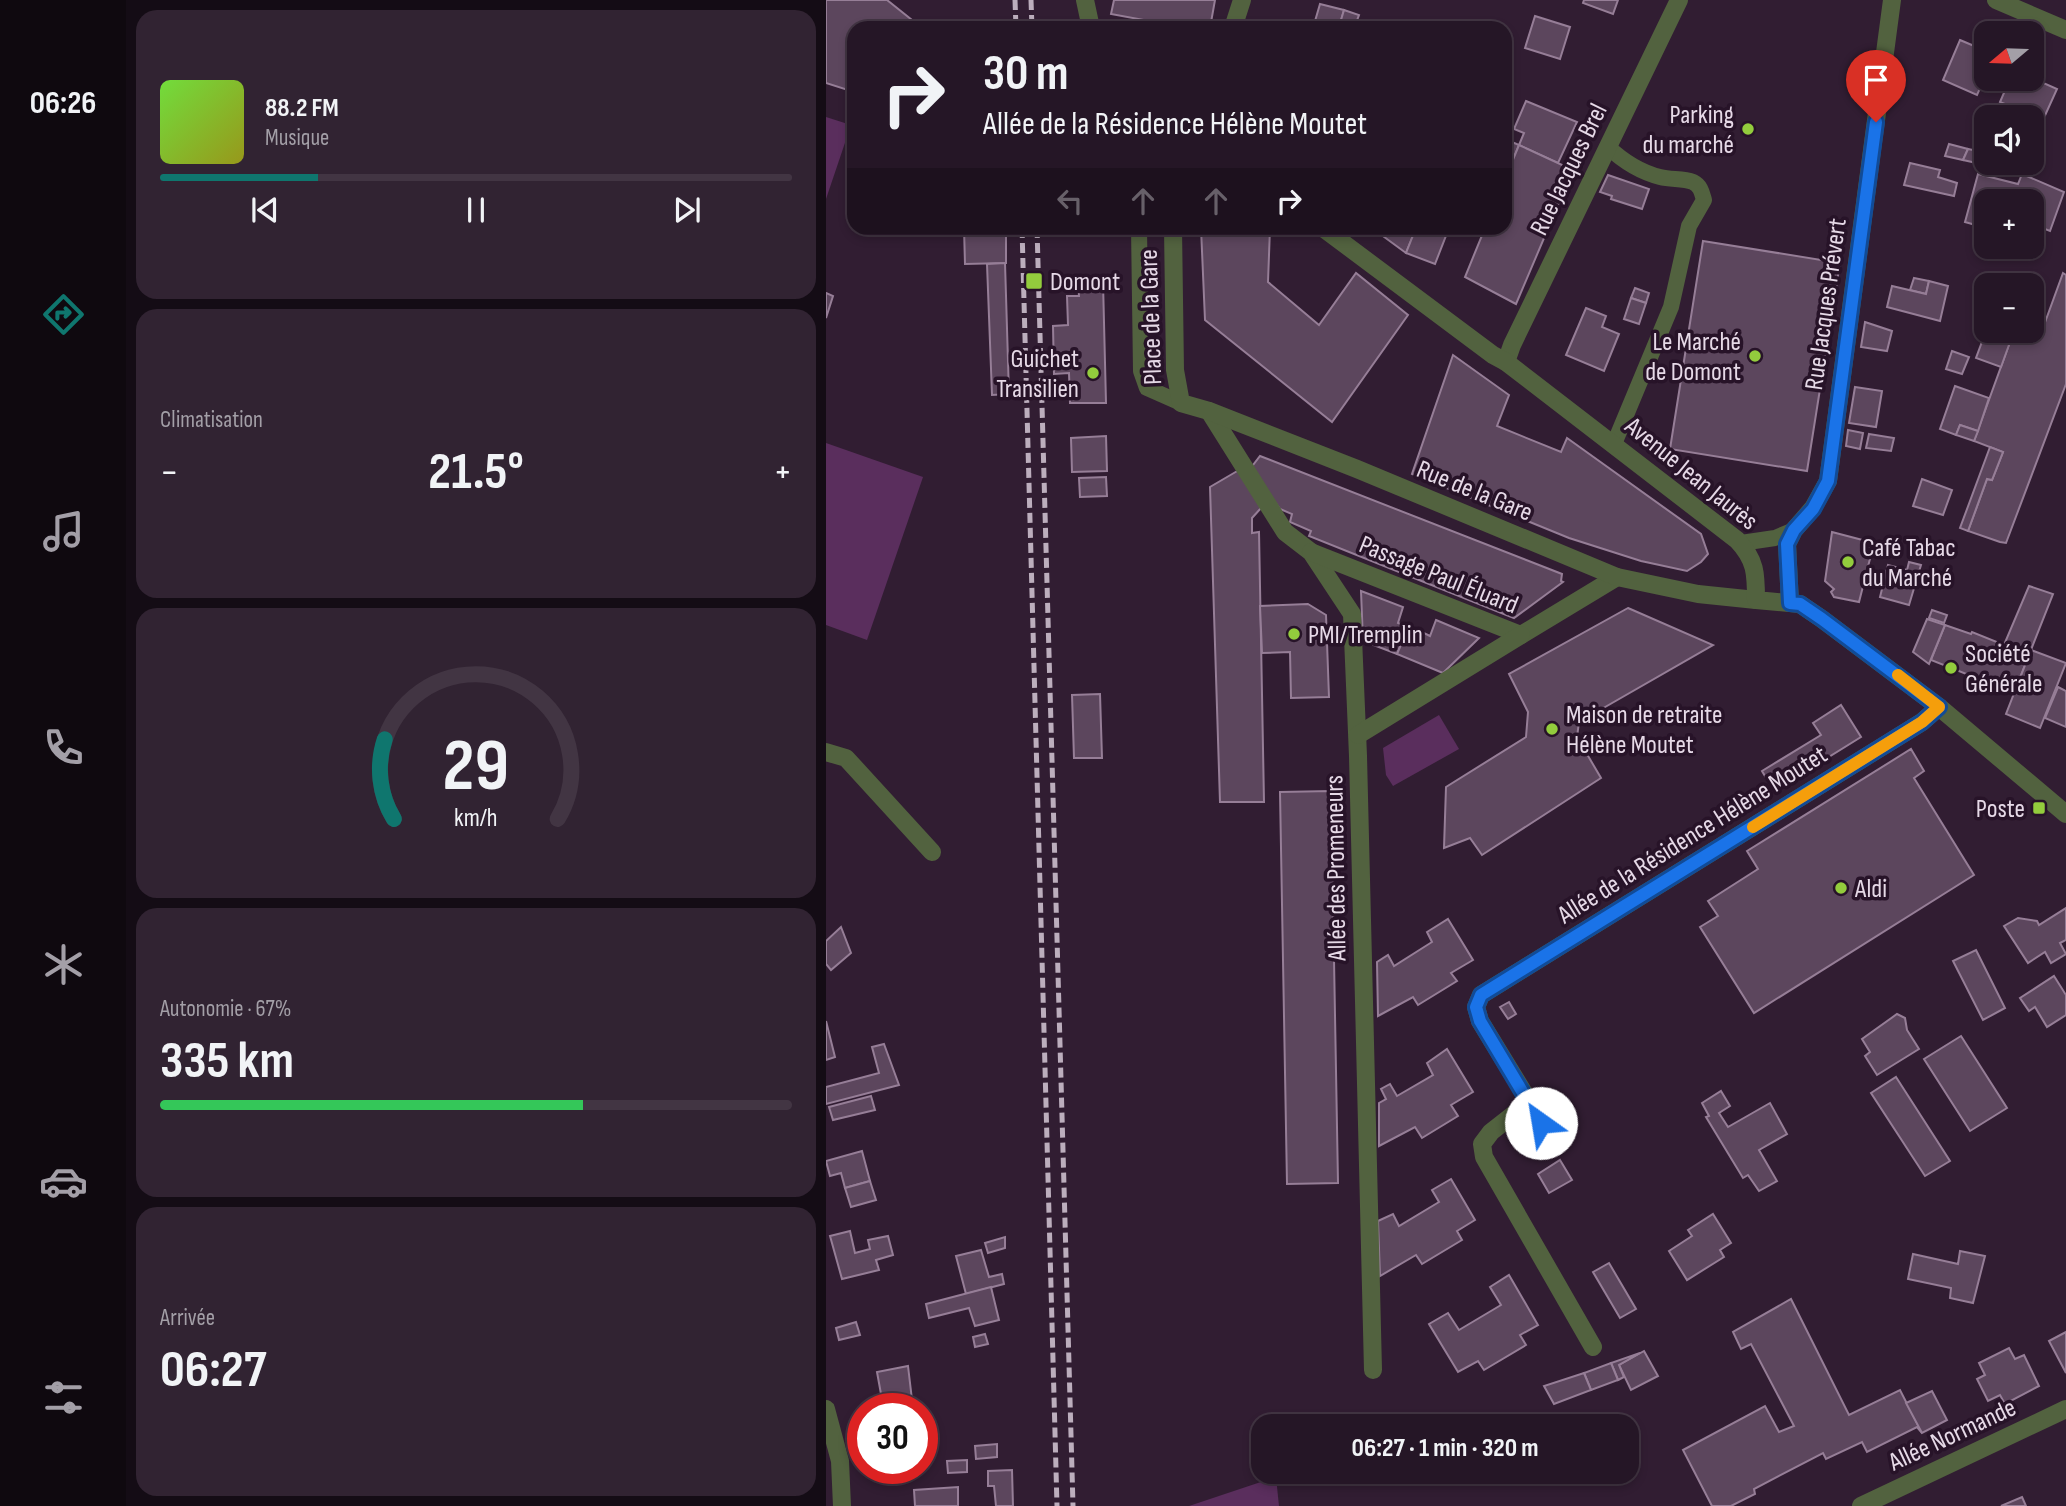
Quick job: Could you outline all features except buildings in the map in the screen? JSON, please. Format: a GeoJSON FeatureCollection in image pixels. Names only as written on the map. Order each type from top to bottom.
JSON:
{"type":"FeatureCollection","features":[{"type":"Feature","properties":{"kind":"street"},"geometry":{"type":"LineString","coordinates":[[1236,21],[1242,0]]}},
{"type":"Feature","properties":{"kind":"street","name":"Rue Jacques Brel"},"geometry":{"type":"LineString","coordinates":[[1506,362],[1679,0]]}},
{"type":"Feature","properties":{"kind":"street","name":"Rue Jacques Prévert"},"geometry":{"type":"LineString","coordinates":[[1790,603],[1787,544],[1794,530],[1813,509],[1828,481],[1892,0]]}},
{"type":"Feature","properties":{"kind":"street"},"geometry":{"type":"LineString","coordinates":[[1996,0],[2066,30]]}},
{"type":"Feature","properties":{"kind":"street","name":"Place de la Gare"},"geometry":{"type":"LineString","coordinates":[[1173,235],[1175,370],[1181,403]]}},
{"type":"Feature","properties":{"kind":"street","name":"Avenue Jean Jaurès"},"geometry":{"type":"LineString","coordinates":[[1332,235],[1506,362],[1741,543],[1751,555],[1756,577],[1756,600]]}},
{"type":"Feature","properties":{"kind":"street","name":"Rue de la Gare"},"geometry":{"type":"LineString","coordinates":[[1181,403],[1209,411],[1357,469],[1617,577],[1698,594],[1756,600]]}},
{"type":"Feature","properties":{"kind":"street","name":"Allée des Promeneurs"},"geometry":{"type":"LineString","coordinates":[[1209,411],[1285,532],[1311,552],[1352,614],[1358,735],[1373,1370]]}},
{"type":"Feature","properties":{"kind":"street","name":"Passage Paul Éluard"},"geometry":{"type":"LineString","coordinates":[[1311,552],[1521,635],[1617,577]]}},
{"type":"Feature","properties":{"kind":"street"},"geometry":{"type":"LineString","coordinates":[[1756,600],[1800,604],[1822,619],[1939,707],[2066,814]]}},
{"type":"Feature","properties":{"kind":"street"},"geometry":{"type":"LineString","coordinates":[[1358,735],[1521,635]]}},
{"type":"Feature","properties":{"kind":"street","name":"Allée de la Résidence Hélène Moutet"},"geometry":{"type":"LineString","coordinates":[[1528,1103],[1480,1021],[1476,1007],[1481,995],[1922,722],[1939,707]]}},
{"type":"Feature","properties":{"kind":"street"},"geometry":{"type":"LineString","coordinates":[[826,752],[846,758],[932,852]]}},
{"type":"Feature","properties":{"kind":"street"},"geometry":{"type":"LineString","coordinates":[[1554,1142],[1528,1103],[1491,1132],[1482,1144],[1484,1157],[1593,1347]]}},
{"type":"Feature","properties":{"kind":"street"},"geometry":{"type":"LineString","coordinates":[[826,1409],[842,1506]]}},
{"type":"Feature","properties":{"kind":"street","name":"Allée Normande"},"geometry":{"type":"LineString","coordinates":[[1861,1506],[2066,1409]]}},
{"type":"Feature","properties":{"kind":"lane"},"geometry":{"type":"LineString","coordinates":[[1608,147],[1623,161],[1637,168],[1660,177],[1693,182],[1701,188],[1704,200],[1689,226],[1671,307],[1614,444]]}},
{"type":"Feature","properties":{"kind":"lane"},"geometry":{"type":"LineString","coordinates":[[1139,235],[1141,371],[1147,388],[1181,403]]}},
{"type":"Feature","properties":{"kind":"lane"},"geometry":{"type":"LineString","coordinates":[[1741,543],[1776,538],[1794,530]]}},
{"type":"Feature","properties":{"kind":"shaded area"},"geometry":{"type":"Polygon","coordinates":[[[826,117],[847,124],[847,137],[826,199],[826,117]]]}},
{"type":"Feature","properties":{"kind":"shaded area"},"geometry":{"type":"Polygon","coordinates":[[[826,443],[923,477],[867,640],[826,625],[826,443]]]}},
{"type":"Feature","properties":{"kind":"shaded area"},"geometry":{"type":"Polygon","coordinates":[[[1439,715],[1459,749],[1393,786],[1386,775],[1383,748],[1439,715]]]}},
{"type":"Feature","properties":{"kind":"shaded area"},"geometry":{"type":"Polygon","coordinates":[[[1255,1484],[1277,1484],[1279,1506],[1189,1506],[1255,1484]]]}},
{"type":"Feature","properties":{"kind":"railway"},"geometry":{"type":"LineString","coordinates":[[1015,0],[1016,21]]}},
{"type":"Feature","properties":{"kind":"railway"},"geometry":{"type":"LineString","coordinates":[[1031,0],[1032,21]]}},
{"type":"Feature","properties":{"kind":"railway"},"geometry":{"type":"LineString","coordinates":[[1022,235],[1057,1506]]}},
{"type":"Feature","properties":{"kind":"railway"},"geometry":{"type":"LineString","coordinates":[[1037,235],[1073,1506]]}},
{"type":"Feature","properties":{"kind":"slow traffic"},"geometry":{"type":"LineString","coordinates":[[1753,827],[1922,722],[1939,707],[1898,675]]}},
{"type":"Feature","properties":{"kind":"place","name":"Parking du marché"},"geometry":{"type":"Point","coordinates":[1748,129]}},
{"type":"Feature","properties":{"kind":"place","name":"Domont"},"geometry":{"type":"Point","coordinates":[1034,281]}},
{"type":"Feature","properties":{"kind":"place","name":"Le Marché de Domont"},"geometry":{"type":"Point","coordinates":[1755,356]}},
{"type":"Feature","properties":{"kind":"place","name":"Guichet Transilien"},"geometry":{"type":"Point","coordinates":[1093,373]}},
{"type":"Feature","properties":{"kind":"place","name":"Café Tabac du Marché"},"geometry":{"type":"Point","coordinates":[1848,562]}},
{"type":"Feature","properties":{"kind":"place","name":"PMI/Tremplin"},"geometry":{"type":"Point","coordinates":[1294,634]}},
{"type":"Feature","properties":{"kind":"place","name":"Société Générale"},"geometry":{"type":"Point","coordinates":[1951,668]}},
{"type":"Feature","properties":{"kind":"place","name":"Maison de retraite Hélène Moutet"},"geometry":{"type":"Point","coordinates":[1552,729]}},
{"type":"Feature","properties":{"kind":"place","name":"Poste"},"geometry":{"type":"Point","coordinates":[2039,808]}},
{"type":"Feature","properties":{"kind":"place","name":"Aldi"},"geometry":{"type":"Point","coordinates":[1841,888]}},
{"type":"Feature","properties":{"kind":"route"},"geometry":{"type":"LineString","coordinates":[[1541,1123],[1480,1021],[1476,1007],[1481,995],[1922,722],[1939,707],[1822,619],[1800,604],[1790,603],[1787,544],[1794,530],[1821,497],[1828,481],[1876,122]]}}]}
